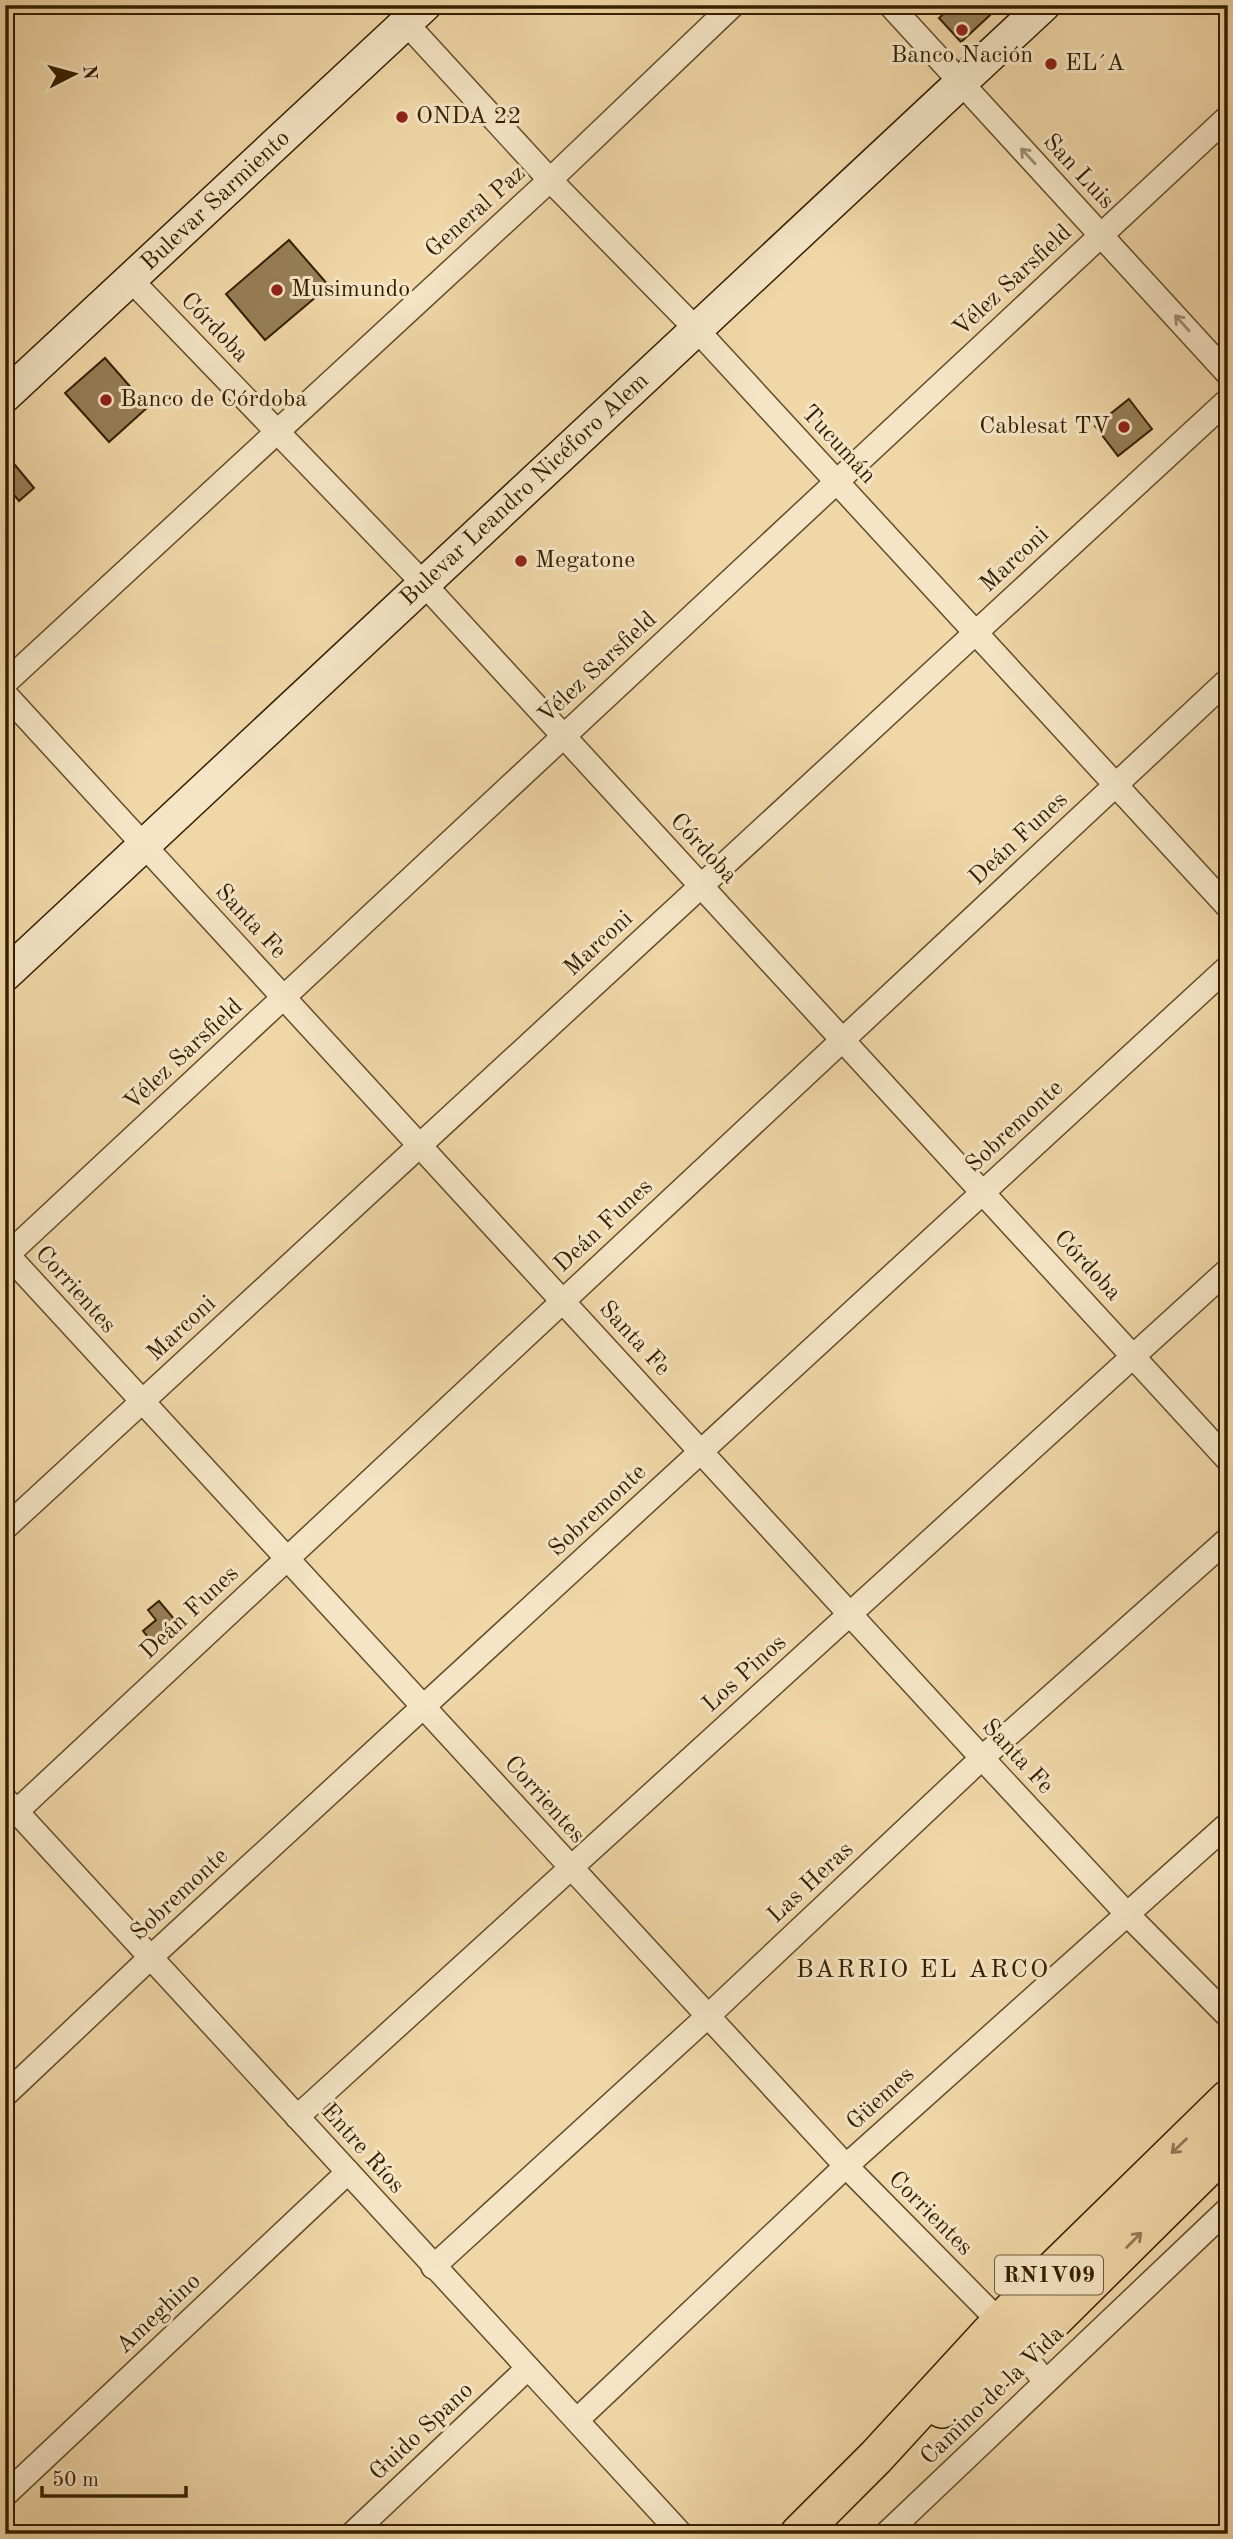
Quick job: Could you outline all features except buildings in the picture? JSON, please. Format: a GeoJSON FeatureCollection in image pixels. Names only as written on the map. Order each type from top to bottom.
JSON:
{"type":"FeatureCollection","features":[{"type":"Feature","properties":{"kind":"main road","name":"RN1V09"},"geometry":{"type":"LineString","coordinates":[[800,2533],[876,2457],[1000,2322],[1228,2099]]}},
{"type":"Feature","properties":{"kind":"main road","name":"RN1V09"},"geometry":{"type":"LineString","coordinates":[[876,2457],[1022,2350],[1228,2147]]}},
{"type":"Feature","properties":{"kind":"street","name":"General Paz"},"geometry":{"type":"LineString","coordinates":[[5,683],[276,429],[550,180],[733,5]]}},
{"type":"Feature","properties":{"kind":"street","name":"San Luis"},"geometry":{"type":"LineString","coordinates":[[890,5],[1228,374]]}},
{"type":"Feature","properties":{"kind":"street","name":"Bulevar Leandro Nicéforo Alem"},"geometry":{"type":"LineString","coordinates":[[5,975],[1044,5]]}},
{"type":"Feature","properties":{"kind":"street","name":"Tucumán"},"geometry":{"type":"LineString","coordinates":[[415,14],[550,180],[697,330],[1228,907]]}},
{"type":"Feature","properties":{"kind":"street","name":"Bulevar Sarmiento"},"geometry":{"type":"LineString","coordinates":[[5,396],[132,281],[415,14]]}},
{"type":"Feature","properties":{"kind":"street","name":"Vélez Sarsfield"},"geometry":{"type":"LineString","coordinates":[[6,1255],[1228,117]]}},
{"type":"Feature","properties":{"kind":"street","name":"Córdoba"},"geometry":{"type":"LineString","coordinates":[[132,281],[424,584],[1228,1460]]}},
{"type":"Feature","properties":{"kind":"street","name":"Marconi"},"geometry":{"type":"LineString","coordinates":[[5,1528],[1228,400]]}},
{"type":"Feature","properties":{"kind":"street","name":"Deán Funes"},"geometry":{"type":"LineString","coordinates":[[11,1805],[287,1558],[1228,680]]}},
{"type":"Feature","properties":{"kind":"street","name":"Santa Fe"},"geometry":{"type":"LineString","coordinates":[[5,694],[982,1758],[1127,1914],[1228,2016]]}},
{"type":"Feature","properties":{"kind":"street","name":"Sobremonte"},"geometry":{"type":"LineString","coordinates":[[5,2095],[151,1957],[1228,967]]}},
{"type":"Feature","properties":{"kind":"street","name":"Corrientes"},"geometry":{"type":"LineString","coordinates":[[6,1255],[846,2166],[1000,2322],[1045,2382]]}},
{"type":"Feature","properties":{"kind":"street","name":"Los Pinos"},"geometry":{"type":"LineString","coordinates":[[298,2116],[1228,1270]]}},
{"type":"Feature","properties":{"kind":"street","name":"Las Heras"},"geometry":{"type":"LineString","coordinates":[[433,2267],[708,2016],[982,1758],[1228,1539]]}},
{"type":"Feature","properties":{"kind":"street","name":"Entre Ríos"},"geometry":{"type":"LineString","coordinates":[[11,1805],[681,2534]]}},
{"type":"Feature","properties":{"kind":"street","name":"Güemes"},"geometry":{"type":"LineString","coordinates":[[577,2420],[846,2166],[1228,1824]]}},
{"type":"Feature","properties":{"kind":"street","name":"Ameghino"},"geometry":{"type":"LineString","coordinates":[[5,2495],[348,2172]]}},
{"type":"Feature","properties":{"kind":"street","name":"Camino de la Vida"},"geometry":{"type":"LineString","coordinates":[[886,2534],[1228,2209]]}},
{"type":"Feature","properties":{"kind":"street","name":"Guido Spano"},"geometry":{"type":"LineString","coordinates":[[352,2534],[528,2368]]}},
{"type":"Feature","properties":{"kind":"railway"},"geometry":{"type":"LineString","coordinates":[[5,9],[10,5]]}},
{"type":"Feature","properties":{"kind":"place","name":"Banco Nación"},"geometry":{"type":"Point","coordinates":[962,30]}},
{"type":"Feature","properties":{"kind":"place","name":"EL´A"},"geometry":{"type":"Point","coordinates":[1051,64]}},
{"type":"Feature","properties":{"kind":"place","name":"ONDA 22"},"geometry":{"type":"Point","coordinates":[402,117]}},
{"type":"Feature","properties":{"kind":"place","name":"Musimundo"},"geometry":{"type":"Point","coordinates":[277,290]}},
{"type":"Feature","properties":{"kind":"place","name":"Banco de Córdoba"},"geometry":{"type":"Point","coordinates":[106,400]}},
{"type":"Feature","properties":{"kind":"place","name":"Cablesat TV"},"geometry":{"type":"Point","coordinates":[1124,427]}},
{"type":"Feature","properties":{"kind":"place","name":"Megatone"},"geometry":{"type":"Point","coordinates":[521,561]}},
{"type":"Feature","properties":{"kind":"district","name":"BARRIO EL ARCO"},"geometry":{"type":"Point","coordinates":[923,1970]}}]}
